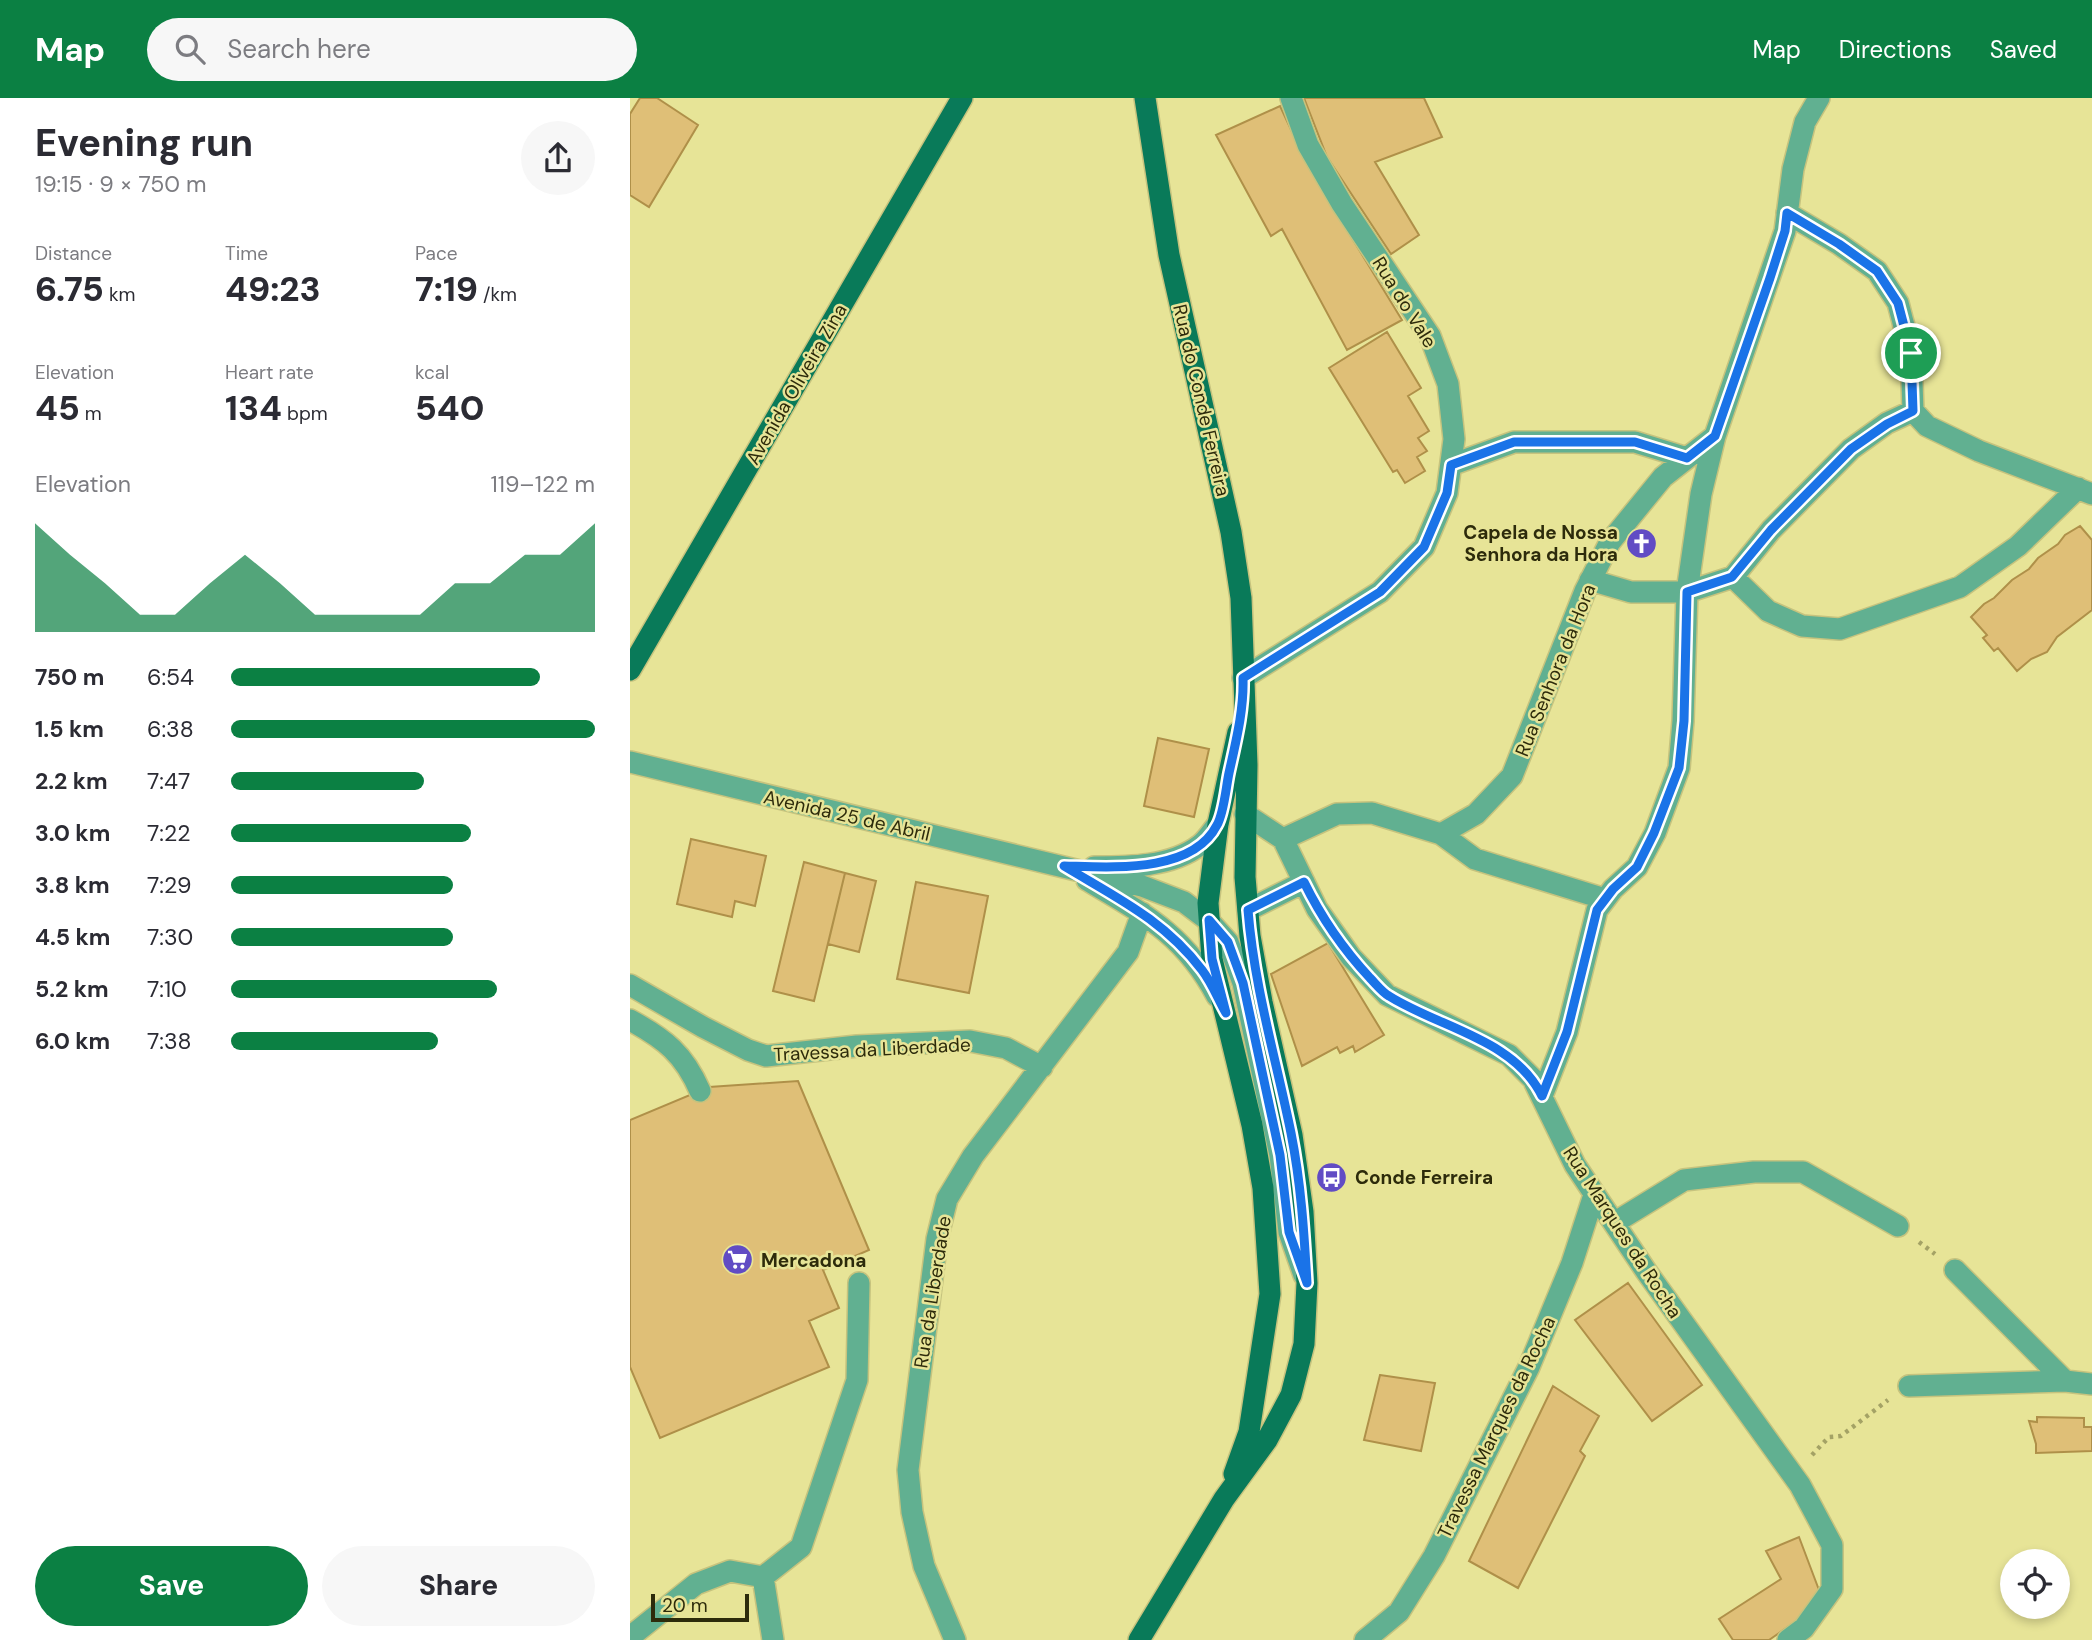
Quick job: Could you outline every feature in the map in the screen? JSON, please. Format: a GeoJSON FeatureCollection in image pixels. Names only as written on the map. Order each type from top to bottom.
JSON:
{"type":"FeatureCollection","features":[{"type":"Feature","properties":{"kind":"main road","name":"Avenida Oliveira Zina"},"geometry":{"type":"LineString","coordinates":[[630,670],[962,98]]}},
{"type":"Feature","properties":{"kind":"main road","name":"Rua do Conde Ferreira"},"geometry":{"type":"LineString","coordinates":[[1139,1640],[1224,1499],[1267,1440],[1291,1395],[1304,1344],[1307,1283],[1303,1212],[1294,1148],[1262,1002],[1248,910],[1245,877],[1247,765],[1241,598],[1231,531],[1169,255],[1145,98]]}},
{"type":"Feature","properties":{"kind":"main road","name":"Rua do Conde Ferreira"},"geometry":{"type":"LineString","coordinates":[[1224,1499],[1249,1432],[1270,1294],[1263,1188],[1252,1125],[1212,959],[1208,902],[1218,824],[1244,704]]}},
{"type":"Feature","properties":{"kind":"street","name":"Rua do Vale"},"geometry":{"type":"LineString","coordinates":[[1243,678],[1380,592],[1424,547],[1447,493],[1454,439],[1448,384],[1430,336],[1342,204],[1308,145],[1291,98]]}},
{"type":"Feature","properties":{"kind":"street"},"geometry":{"type":"LineString","coordinates":[[1542,1096],[1567,1032],[1597,910],[1637,867],[1654,833],[1679,768],[1684,721],[1687,592],[1701,494],[1715,436],[1785,231],[1793,169],[1805,122],[1819,98]]}},
{"type":"Feature","properties":{"kind":"street"},"geometry":{"type":"LineString","coordinates":[[1787,213],[1839,244],[1877,271],[1898,303],[1911,353],[1913,411],[1927,426],[1979,451],[2085,491]]}},
{"type":"Feature","properties":{"kind":"street"},"geometry":{"type":"LineString","coordinates":[[1587,585],[1631,592],[1687,592],[1732,577],[1771,530],[1851,449],[1887,424],[1913,411]]}},
{"type":"Feature","properties":{"kind":"street","name":"Rua Senhora da Hora"},"geometry":{"type":"LineString","coordinates":[[1441,834],[1476,814],[1512,776],[1587,585],[1610,542],[1663,477],[1715,436]]}},
{"type":"Feature","properties":{"kind":"street"},"geometry":{"type":"LineString","coordinates":[[1451,465],[1514,442],[1635,442],[1687,458]]}},
{"type":"Feature","properties":{"kind":"street"},"geometry":{"type":"LineString","coordinates":[[1732,577],[1768,611],[1802,626],[1840,629],[1960,587],[2018,546],[2085,491]]}},
{"type":"Feature","properties":{"kind":"street","name":"Avenida 25 de Abril"},"geometry":{"type":"LineString","coordinates":[[630,762],[1142,886],[1184,901],[1209,920]]}},
{"type":"Feature","properties":{"kind":"street"},"geometry":{"type":"LineString","coordinates":[[1245,814],[1283,839],[1337,814],[1372,813],[1441,834],[1475,859],[1605,899]]}},
{"type":"Feature","properties":{"kind":"street","name":"Avenida 25 de Abril"},"geometry":{"type":"LineString","coordinates":[[1064,866],[1145,864],[1181,857],[1202,844],[1218,824]]}},
{"type":"Feature","properties":{"kind":"street","name":"Rua Marques da Rocha"},"geometry":{"type":"LineString","coordinates":[[1283,839],[1317,909],[1350,957],[1387,995],[1509,1055],[1533,1079],[1574,1166],[1792,1474],[1832,1545],[1832,1589],[1804,1628],[1788,1640]]}},
{"type":"Feature","properties":{"kind":"street","name":"Avenida 25 de Abril"},"geometry":{"type":"LineString","coordinates":[[1064,866],[1154,920],[1204,972],[1226,1013]]}},
{"type":"Feature","properties":{"kind":"street"},"geometry":{"type":"LineString","coordinates":[[1248,910],[1304,882]]}},
{"type":"Feature","properties":{"kind":"street","name":"Rua da Liberdade"},"geometry":{"type":"LineString","coordinates":[[955,1640],[924,1566],[912,1513],[908,1470],[937,1239],[947,1199],[973,1156],[1128,953],[1142,913]]}},
{"type":"Feature","properties":{"kind":"street","name":"Rua do Conde Ferreira"},"geometry":{"type":"LineString","coordinates":[[1209,920],[1228,942],[1243,983],[1280,1155],[1289,1232],[1307,1283]]}},
{"type":"Feature","properties":{"kind":"street","name":"Travessa da Liberdade"},"geometry":{"type":"LineString","coordinates":[[630,985],[702,1027],[766,1056],[857,1046],[970,1041],[1006,1048],[1041,1067]]}},
{"type":"Feature","properties":{"kind":"street"},"geometry":{"type":"LineString","coordinates":[[630,1020],[655,1033],[679,1054],[700,1091]]}},
{"type":"Feature","properties":{"kind":"street"},"geometry":{"type":"LineString","coordinates":[[1614,1223],[1684,1180],[1754,1172],[1802,1172],[1898,1226]]}},
{"type":"Feature","properties":{"kind":"street","name":"Travessa Marques da Rocha"},"geometry":{"type":"LineString","coordinates":[[1365,1640],[1399,1612],[1434,1556],[1530,1367],[1572,1263],[1594,1195]]}},
{"type":"Feature","properties":{"kind":"street"},"geometry":{"type":"LineString","coordinates":[[1955,1270],[2065,1381]]}},
{"type":"Feature","properties":{"kind":"street"},"geometry":{"type":"LineString","coordinates":[[630,1637],[696,1584],[730,1571],[763,1577],[801,1547],[857,1380],[859,1283]]}},
{"type":"Feature","properties":{"kind":"street"},"geometry":{"type":"LineString","coordinates":[[1909,1386],[2065,1381],[2092,1384]]}},
{"type":"Feature","properties":{"kind":"street"},"geometry":{"type":"LineString","coordinates":[[763,1577],[773,1640]]}},
{"type":"Feature","properties":{"kind":"path"},"geometry":{"type":"LineString","coordinates":[[1898,1226],[1955,1270]]}},
{"type":"Feature","properties":{"kind":"path"},"geometry":{"type":"LineString","coordinates":[[1792,1474],[1829,1437],[1841,1436],[1909,1386]]}},
{"type":"Feature","properties":{"kind":"building"},"geometry":{"type":"Polygon","coordinates":[[[640,98],[657,98],[698,125],[649,207],[630,195],[630,114],[640,98]]]}},
{"type":"Feature","properties":{"kind":"building"},"geometry":{"type":"Polygon","coordinates":[[[1304,98],[1424,98],[1442,137],[1375,162],[1419,235],[1391,254],[1327,157],[1304,98]]]}},
{"type":"Feature","properties":{"kind":"building"},"geometry":{"type":"Polygon","coordinates":[[[1280,106],[1308,166],[1402,320],[1347,350],[1282,229],[1271,236],[1216,135],[1280,106]]]}},
{"type":"Feature","properties":{"kind":"building"},"geometry":{"type":"Polygon","coordinates":[[[1387,332],[1421,388],[1408,396],[1429,431],[1418,438],[1427,451],[1417,457],[1425,471],[1405,483],[1397,470],[1393,472],[1329,368],[1387,332]]]}},
{"type":"Feature","properties":{"kind":"building"},"geometry":{"type":"Polygon","coordinates":[[[2080,526],[2092,540],[2092,610],[2057,637],[2047,652],[2031,659],[2017,671],[1998,648],[1994,651],[1983,638],[1987,635],[1971,617],[2012,580],[2029,569],[2038,558],[2058,544],[2065,535],[2080,526]]]}},
{"type":"Feature","properties":{"kind":"building"},"geometry":{"type":"Polygon","coordinates":[[[1158,738],[1209,749],[1194,817],[1144,806],[1158,738]]]}},
{"type":"Feature","properties":{"kind":"building"},"geometry":{"type":"Polygon","coordinates":[[[691,839],[766,856],[755,906],[735,901],[732,917],[677,904],[691,839]]]}},
{"type":"Feature","properties":{"kind":"building"},"geometry":{"type":"Polygon","coordinates":[[[804,862],[845,873],[814,1001],[773,991],[804,862]]]}},
{"type":"Feature","properties":{"kind":"building"},"geometry":{"type":"Polygon","coordinates":[[[845,873],[876,881],[859,952],[828,944],[845,873]]]}},
{"type":"Feature","properties":{"kind":"building"},"geometry":{"type":"Polygon","coordinates":[[[916,882],[988,896],[969,993],[897,979],[916,882]]]}},
{"type":"Feature","properties":{"kind":"building"},"geometry":{"type":"Polygon","coordinates":[[[1328,943],[1384,1035],[1355,1052],[1353,1046],[1340,1053],[1337,1047],[1302,1066],[1271,974],[1328,943]]]}},
{"type":"Feature","properties":{"kind":"building","name":"Mercadona"},"geometry":{"type":"Polygon","coordinates":[[[798,1081],[869,1250],[823,1270],[839,1308],[809,1321],[829,1367],[660,1438],[630,1367],[630,1120],[709,1087],[798,1081]]]}},
{"type":"Feature","properties":{"kind":"building"},"geometry":{"type":"Polygon","coordinates":[[[1628,1283],[1702,1385],[1652,1421],[1575,1320],[1628,1283]]]}},
{"type":"Feature","properties":{"kind":"building"},"geometry":{"type":"Polygon","coordinates":[[[1380,1375],[1435,1383],[1421,1451],[1364,1440],[1380,1375]]]}},
{"type":"Feature","properties":{"kind":"building"},"geometry":{"type":"Polygon","coordinates":[[[1553,1386],[1599,1416],[1580,1451],[1585,1456],[1518,1588],[1469,1561],[1553,1386]]]}},
{"type":"Feature","properties":{"kind":"building"},"geometry":{"type":"Polygon","coordinates":[[[2037,1417],[2084,1418],[2084,1427],[2092,1427],[2092,1451],[2036,1453],[2029,1421],[2037,1422],[2037,1417]]]}},
{"type":"Feature","properties":{"kind":"building"},"geometry":{"type":"Polygon","coordinates":[[[1799,1537],[1819,1590],[1815,1608],[1769,1640],[1733,1640],[1719,1619],[1781,1579],[1766,1551],[1799,1537]]]}},
{"type":"Feature","properties":{"kind":"place","name":"Capela de Nossa Senhora da Hora"},"geometry":{"type":"Point","coordinates":[1641,543]}},
{"type":"Feature","properties":{"kind":"place","name":"Conde Ferreira"},"geometry":{"type":"Point","coordinates":[1332,1177]}},
{"type":"Feature","properties":{"kind":"place","name":"Mercadona"},"geometry":{"type":"Point","coordinates":[738,1260]}},
{"type":"Feature","properties":{"kind":"route"},"geometry":{"type":"LineString","coordinates":[[1787,213],[1839,244],[1877,271],[1898,303],[1911,353],[1913,411],[1887,424],[1851,449],[1771,530],[1732,577],[1687,592],[1684,721],[1679,768],[1654,833],[1637,867],[1613,889],[1597,910],[1567,1032],[1542,1096],[1533,1079],[1509,1055],[1387,995],[1350,957],[1317,909],[1304,882],[1248,910],[1262,1002],[1292,1135],[1303,1212],[1307,1283],[1289,1232],[1280,1155],[1262,1066],[1243,983],[1228,942],[1209,920],[1212,959],[1226,1013],[1204,972],[1154,920],[1064,866],[1115,867],[1145,864],[1181,857],[1202,844],[1218,824],[1244,704],[1243,678],[1380,592],[1424,547],[1447,493],[1451,465],[1514,442],[1635,442],[1687,458],[1715,436],[1770,278],[1785,231],[1787,213]]}}]}
